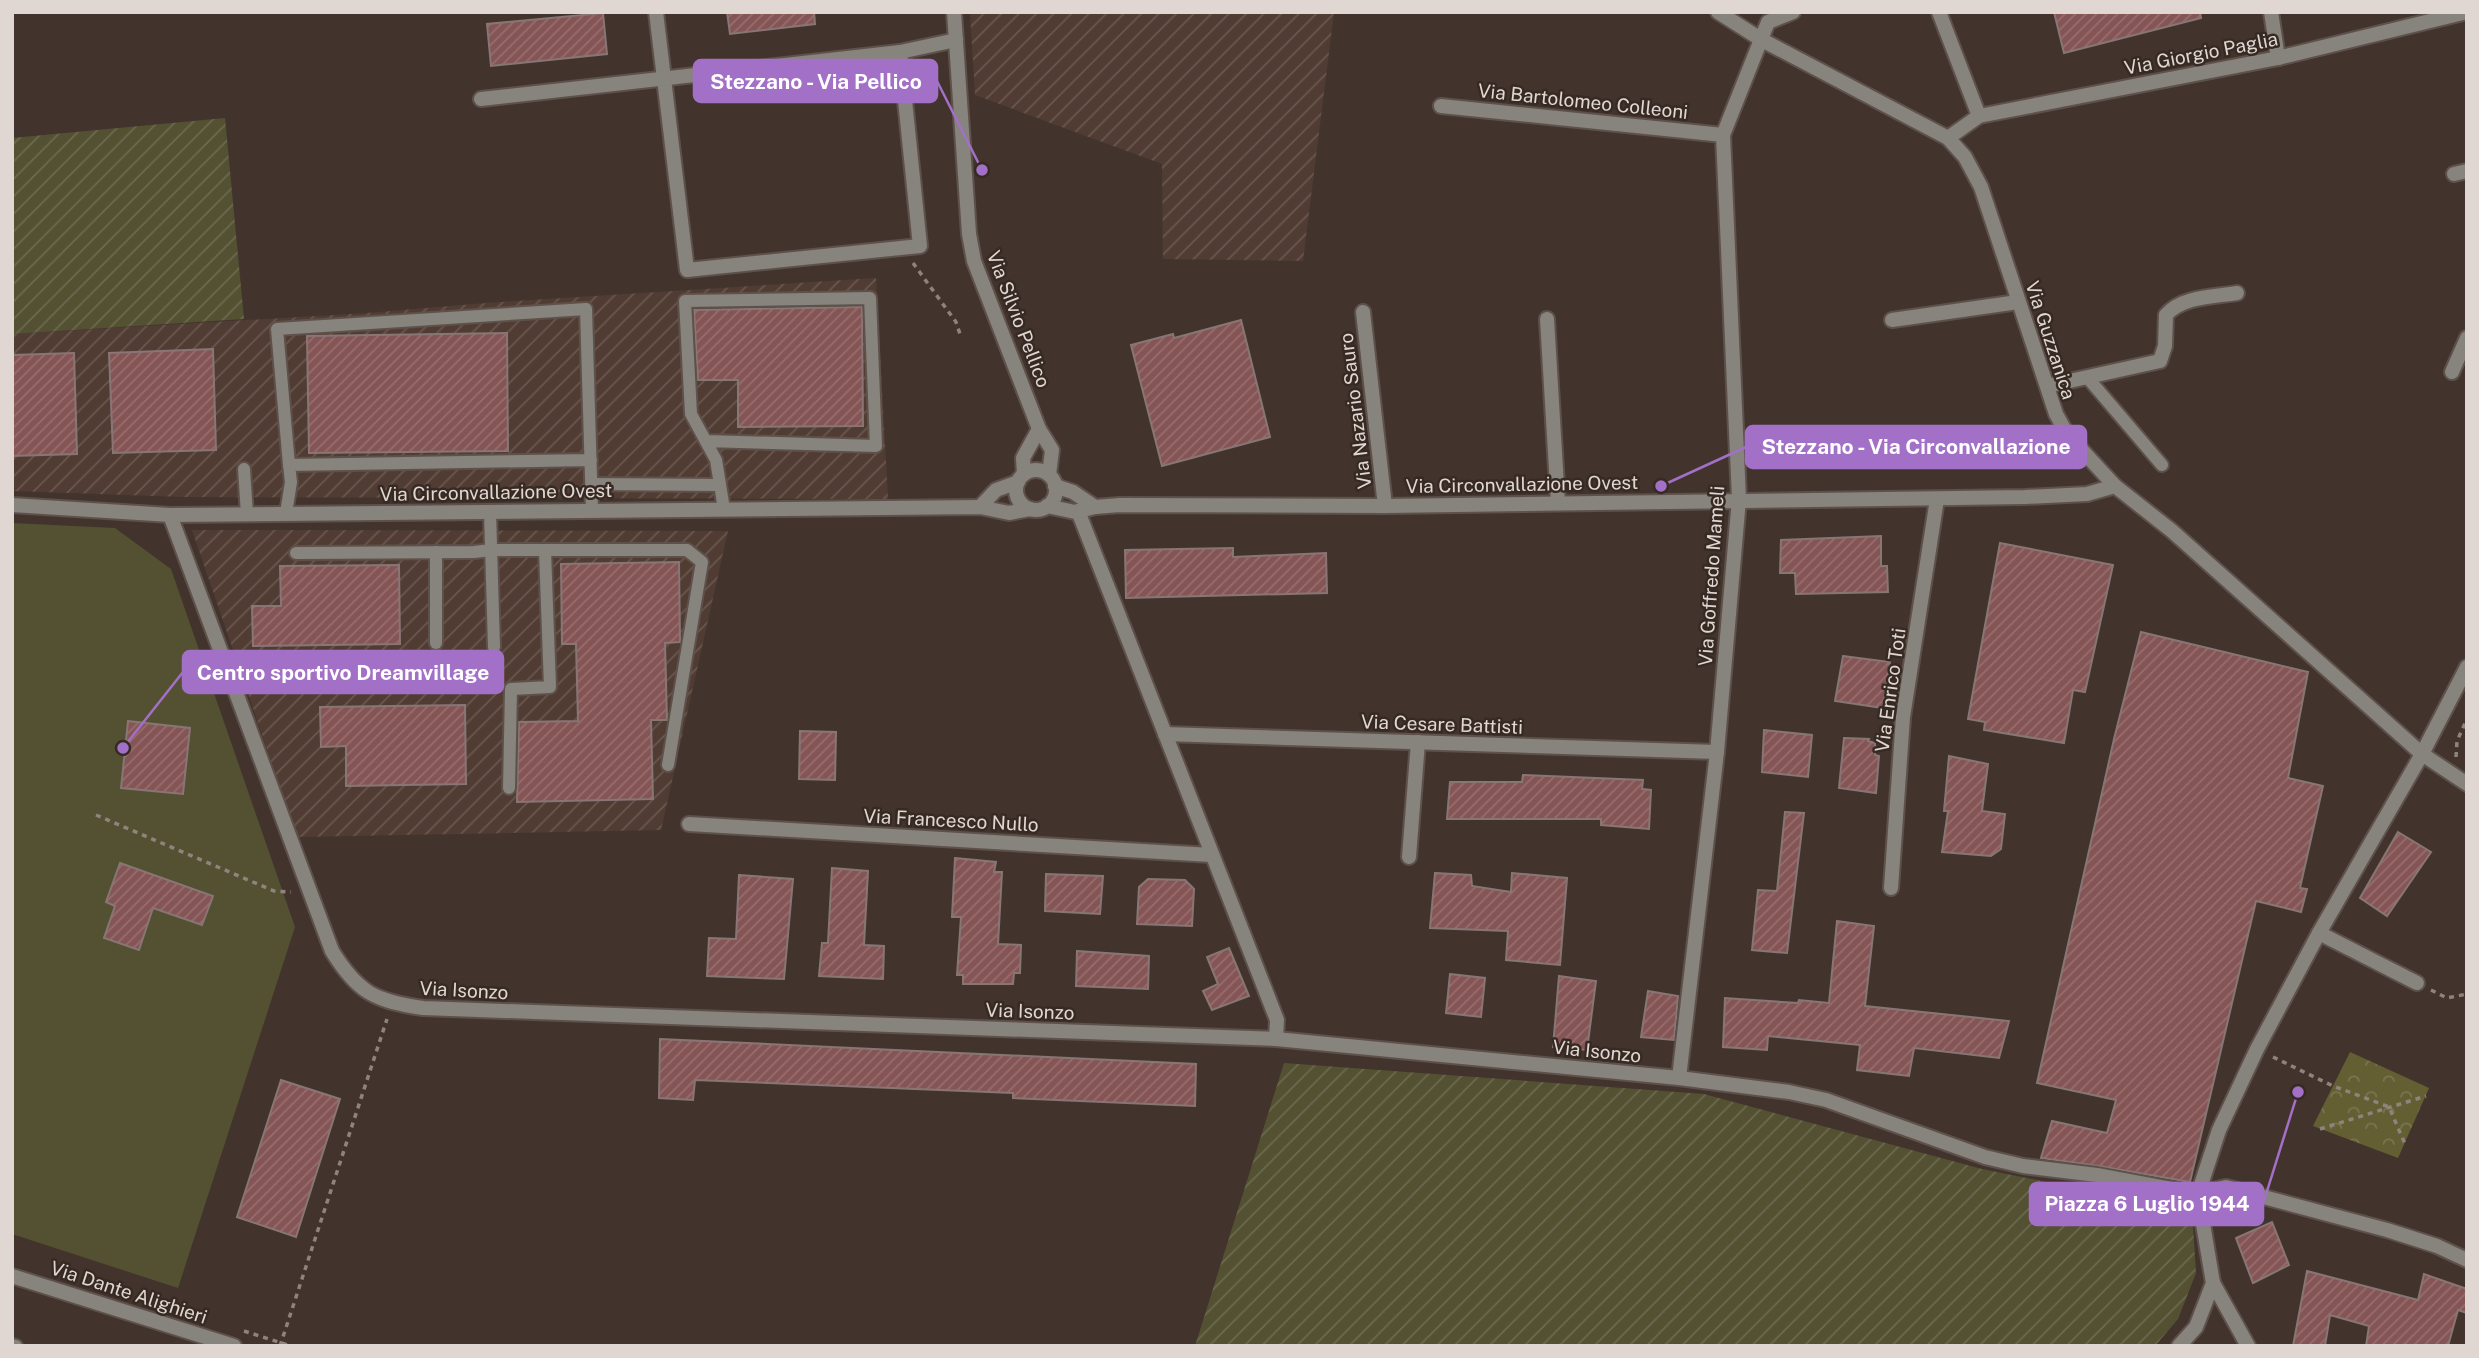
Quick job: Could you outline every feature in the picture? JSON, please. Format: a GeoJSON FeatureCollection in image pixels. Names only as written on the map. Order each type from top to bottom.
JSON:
{"type":"FeatureCollection","features":[{"type":"Feature","properties":{"kind":"street"},"geometry":{"type":"LineString","coordinates":[[656,12],[687,270],[920,246],[900,52]]}},
{"type":"Feature","properties":{"kind":"street","name":"Via Silvio Pellico"},"geometry":{"type":"LineString","coordinates":[[954,12],[969,234],[974,261],[1039,429],[1052,450],[1052,481]]}},
{"type":"Feature","properties":{"kind":"street","name":"Via Guzzanica"},"geometry":{"type":"LineString","coordinates":[[1718,12],[1762,40],[1948,138],[1965,157],[1981,187],[2056,414],[2067,434],[2115,486],[2172,531],[2423,754],[2461,780]]}},
{"type":"Feature","properties":{"kind":"street","name":"Via Goffredo Mameli"},"geometry":{"type":"LineString","coordinates":[[1679,1079],[1717,752],[1739,499],[1723,135],[1768,22],[1793,12]]}},
{"type":"Feature","properties":{"kind":"street"},"geometry":{"type":"LineString","coordinates":[[1939,12],[1979,116]]}},
{"type":"Feature","properties":{"kind":"street"},"geometry":{"type":"LineString","coordinates":[[2271,12],[2278,58]]}},
{"type":"Feature","properties":{"kind":"street","name":"Via Giorgio Paglia"},"geometry":{"type":"LineString","coordinates":[[1948,138],[1979,116],[2278,58],[2467,12]]}},
{"type":"Feature","properties":{"kind":"street"},"geometry":{"type":"LineString","coordinates":[[481,99],[900,52],[956,40]]}},
{"type":"Feature","properties":{"kind":"street","name":"Via Bartolomeo Colleoni"},"geometry":{"type":"LineString","coordinates":[[1441,106],[1723,135]]}},
{"type":"Feature","properties":{"kind":"street"},"geometry":{"type":"LineString","coordinates":[[2047,386],[2161,361],[2165,346],[2166,315],[2170,310],[2180,303],[2237,293]]}},
{"type":"Feature","properties":{"kind":"street"},"geometry":{"type":"LineString","coordinates":[[1892,320],[2018,302]]}},
{"type":"Feature","properties":{"kind":"street","name":"Via Nazario Sauro"},"geometry":{"type":"LineString","coordinates":[[1363,313],[1385,506]]}},
{"type":"Feature","properties":{"kind":"street"},"geometry":{"type":"LineString","coordinates":[[1547,319],[1558,503]]}},
{"type":"Feature","properties":{"kind":"street"},"geometry":{"type":"LineString","coordinates":[[2452,372],[2467,338]]}},
{"type":"Feature","properties":{"kind":"street"},"geometry":{"type":"LineString","coordinates":[[1039,429],[1023,458],[1018,498],[1030,509],[1047,506],[1054,498],[1052,481]]}},
{"type":"Feature","properties":{"kind":"street"},"geometry":{"type":"LineString","coordinates":[[980,507],[996,490],[1037,471],[1096,507]]}},
{"type":"Feature","properties":{"kind":"street","name":"Via Circonvallazione Ovest"},"geometry":{"type":"LineString","coordinates":[[1047,506],[1078,511],[1096,507],[1937,499],[2087,494],[2115,486]]}},
{"type":"Feature","properties":{"kind":"street","name":"Via Enrico Toti"},"geometry":{"type":"LineString","coordinates":[[1891,887],[1903,717],[1937,499]]}},
{"type":"Feature","properties":{"kind":"street","name":"Via Circonvallazione Ovest"},"geometry":{"type":"LineString","coordinates":[[12,505],[170,514],[980,507],[1009,513],[1030,509]]}},
{"type":"Feature","properties":{"kind":"street"},"geometry":{"type":"LineString","coordinates":[[1078,511],[1277,1020],[1276,1039]]}},
{"type":"Feature","properties":{"kind":"street","name":"Via Isonzo"},"geometry":{"type":"LineString","coordinates":[[170,514],[332,951],[347,975],[366,991],[392,1004],[423,1009],[1276,1039],[1679,1079],[1789,1092],[1826,1100],[1985,1157],[2023,1166],[2097,1175],[2198,1195]]}},
{"type":"Feature","properties":{"kind":"street"},"geometry":{"type":"LineString","coordinates":[[2248,1346],[2213,1283],[2198,1195],[2219,1130],[2257,1049],[2319,933],[2423,754],[2467,667]]}},
{"type":"Feature","properties":{"kind":"street","name":"Via Cesare Battisti"},"geometry":{"type":"LineString","coordinates":[[1166,734],[1717,752]]}},
{"type":"Feature","properties":{"kind":"street"},"geometry":{"type":"LineString","coordinates":[[1409,857],[1418,742]]}},
{"type":"Feature","properties":{"kind":"street","name":"Via Francesco Nullo"},"geometry":{"type":"LineString","coordinates":[[689,824],[1211,855]]}},
{"type":"Feature","properties":{"kind":"street"},"geometry":{"type":"LineString","coordinates":[[2319,933],[2417,983]]}},
{"type":"Feature","properties":{"kind":"street"},"geometry":{"type":"LineString","coordinates":[[2198,1195],[2226,1187],[2387,1230],[2437,1246],[2467,1260]]}},
{"type":"Feature","properties":{"kind":"street","name":"Via Dante Alighieri"},"geometry":{"type":"LineString","coordinates":[[12,1276],[234,1346]]}},
{"type":"Feature","properties":{"kind":"street"},"geometry":{"type":"LineString","coordinates":[[2179,1346],[2196,1327],[2213,1283]]}},
{"type":"Feature","properties":{"kind":"lane"},"geometry":{"type":"LineString","coordinates":[[708,441],[876,446],[870,298],[685,301],[691,414],[716,460],[724,509]]}},
{"type":"Feature","properties":{"kind":"lane"},"geometry":{"type":"LineString","coordinates":[[286,513],[291,482],[277,329],[586,309],[592,511]]}},
{"type":"Feature","properties":{"kind":"lane"},"geometry":{"type":"LineString","coordinates":[[2087,377],[2162,465]]}},
{"type":"Feature","properties":{"kind":"lane"},"geometry":{"type":"LineString","coordinates":[[289,465],[591,460]]}},
{"type":"Feature","properties":{"kind":"lane"},"geometry":{"type":"LineString","coordinates":[[244,469],[247,514]]}},
{"type":"Feature","properties":{"kind":"lane"},"geometry":{"type":"LineString","coordinates":[[592,484],[720,485]]}},
{"type":"Feature","properties":{"kind":"lane"},"geometry":{"type":"LineString","coordinates":[[490,512],[494,648]]}},
{"type":"Feature","properties":{"kind":"lane"},"geometry":{"type":"LineString","coordinates":[[296,553],[687,550],[702,562],[668,765]]}},
{"type":"Feature","properties":{"kind":"lane"},"geometry":{"type":"LineString","coordinates":[[509,788],[511,689],[550,687],[545,551]]}},
{"type":"Feature","properties":{"kind":"lane"},"geometry":{"type":"LineString","coordinates":[[436,552],[436,643]]}},
{"type":"Feature","properties":{"kind":"path"},"geometry":{"type":"LineString","coordinates":[[910,247],[913,265],[956,322],[961,337]]}},
{"type":"Feature","properties":{"kind":"path"},"geometry":{"type":"LineString","coordinates":[[2461,780],[2461,765],[2455,756],[2457,741],[2467,719]]}},
{"type":"Feature","properties":{"kind":"path"},"geometry":{"type":"LineString","coordinates":[[96,815],[275,891],[310,894]]}},
{"type":"Feature","properties":{"kind":"path"},"geometry":{"type":"LineString","coordinates":[[2417,983],[2447,998],[2467,994]]}},
{"type":"Feature","properties":{"kind":"path"},"geometry":{"type":"LineString","coordinates":[[280,1346],[392,1004]]}},
{"type":"Feature","properties":{"kind":"path"},"geometry":{"type":"LineString","coordinates":[[2257,1049],[2333,1086],[2389,1107],[2405,1144]]}},
{"type":"Feature","properties":{"kind":"path"},"geometry":{"type":"LineString","coordinates":[[2320,1129],[2426,1096]]}},
{"type":"Feature","properties":{"kind":"shaded area"},"geometry":{"type":"Polygon","coordinates":[[[970,12],[1334,12],[1303,261],[1163,259],[1162,164],[975,95],[970,12]]]}},
{"type":"Feature","properties":{"kind":"shaded area"},"geometry":{"type":"Polygon","coordinates":[[[225,118],[244,319],[12,334],[12,138],[225,118]]]}},
{"type":"Feature","properties":{"kind":"shaded area"},"geometry":{"type":"Polygon","coordinates":[[[876,278],[888,499],[182,497],[12,491],[12,334],[876,278]]]}},
{"type":"Feature","properties":{"kind":"shaded area"},"geometry":{"type":"Polygon","coordinates":[[[12,523],[115,528],[171,569],[295,927],[178,1288],[12,1234],[12,523]]]}},
{"type":"Feature","properties":{"kind":"shaded area"},"geometry":{"type":"Polygon","coordinates":[[[192,530],[728,531],[661,830],[297,837],[192,530]]]}},
{"type":"Feature","properties":{"kind":"shaded area"},"geometry":{"type":"Polygon","coordinates":[[[1284,1063],[1704,1094],[1982,1169],[2192,1211],[2196,1273],[2178,1319],[2155,1346],[1195,1346],[1284,1063]]]}},
{"type":"Feature","properties":{"kind":"green space"},"geometry":{"type":"Polygon","coordinates":[[[2350,1052],[2429,1088],[2398,1158],[2313,1126],[2350,1052]]]}},
{"type":"Feature","properties":{"kind":"building"},"geometry":{"type":"Polygon","coordinates":[[[727,12],[814,12],[815,24],[730,34],[727,12]]]}},
{"type":"Feature","properties":{"kind":"building"},"geometry":{"type":"Polygon","coordinates":[[[2054,12],[2200,12],[2201,18],[2064,53],[2054,12]]]}},
{"type":"Feature","properties":{"kind":"building"},"geometry":{"type":"Polygon","coordinates":[[[603,13],[607,54],[491,66],[487,24],[603,13]]]}},
{"type":"Feature","properties":{"kind":"building"},"geometry":{"type":"Polygon","coordinates":[[[862,307],[863,426],[738,427],[738,380],[698,380],[694,310],[862,307]]]}},
{"type":"Feature","properties":{"kind":"building"},"geometry":{"type":"Polygon","coordinates":[[[1241,320],[1270,437],[1162,466],[1131,345],[1173,334],[1174,338],[1241,320]]]}},
{"type":"Feature","properties":{"kind":"building"},"geometry":{"type":"Polygon","coordinates":[[[507,333],[508,451],[309,453],[307,336],[507,333]]]}},
{"type":"Feature","properties":{"kind":"building"},"geometry":{"type":"Polygon","coordinates":[[[213,349],[216,450],[113,453],[109,353],[213,349]]]}},
{"type":"Feature","properties":{"kind":"building"},"geometry":{"type":"Polygon","coordinates":[[[74,353],[77,454],[12,456],[12,355],[74,353]]]}},
{"type":"Feature","properties":{"kind":"building"},"geometry":{"type":"Polygon","coordinates":[[[1881,536],[1881,566],[1887,566],[1888,592],[1796,594],[1795,573],[1780,573],[1781,540],[1881,536]]]}},
{"type":"Feature","properties":{"kind":"building"},"geometry":{"type":"Polygon","coordinates":[[[2000,543],[2113,565],[2085,692],[2073,690],[2064,743],[1984,730],[1985,722],[1968,719],[2000,543]]]}},
{"type":"Feature","properties":{"kind":"building"},"geometry":{"type":"Polygon","coordinates":[[[1233,548],[1233,557],[1326,553],[1327,593],[1126,598],[1125,550],[1233,548]]]}},
{"type":"Feature","properties":{"kind":"building"},"geometry":{"type":"Polygon","coordinates":[[[679,562],[680,642],[665,643],[667,720],[651,720],[653,799],[517,802],[519,722],[578,721],[576,644],[562,644],[561,564],[679,562]]]}},
{"type":"Feature","properties":{"kind":"building"},"geometry":{"type":"Polygon","coordinates":[[[399,565],[400,644],[253,646],[252,606],[281,606],[280,566],[399,565]]]}},
{"type":"Feature","properties":{"kind":"building"},"geometry":{"type":"Polygon","coordinates":[[[2141,632],[2308,672],[2288,778],[2323,786],[2300,888],[2307,889],[2301,912],[2256,901],[2190,1182],[2041,1158],[2052,1121],[2107,1133],[2116,1100],[2037,1083],[2114,739],[2141,632]]]}},
{"type":"Feature","properties":{"kind":"building"},"geometry":{"type":"Polygon","coordinates":[[[1843,656],[1890,662],[1883,708],[1835,701],[1843,656]]]}},
{"type":"Feature","properties":{"kind":"building"},"geometry":{"type":"Polygon","coordinates":[[[465,705],[466,784],[346,786],[346,746],[321,747],[320,707],[465,705]]]}},
{"type":"Feature","properties":{"kind":"building"},"geometry":{"type":"Polygon","coordinates":[[[128,721],[190,728],[183,794],[121,788],[128,721]]]}},
{"type":"Feature","properties":{"kind":"building"},"geometry":{"type":"Polygon","coordinates":[[[1764,730],[1812,735],[1808,777],[1762,772],[1764,730]]]}},
{"type":"Feature","properties":{"kind":"building"},"geometry":{"type":"Polygon","coordinates":[[[800,731],[836,732],[835,780],[799,779],[800,731]]]}},
{"type":"Feature","properties":{"kind":"building"},"geometry":{"type":"Polygon","coordinates":[[[1844,738],[1869,739],[1868,741],[1875,743],[1875,755],[1879,756],[1876,793],[1839,788],[1844,738]]]}},
{"type":"Feature","properties":{"kind":"building"},"geometry":{"type":"Polygon","coordinates":[[[1949,756],[1988,764],[1982,811],[2005,814],[2001,849],[1991,856],[1942,852],[1948,811],[1944,811],[1949,756]]]}},
{"type":"Feature","properties":{"kind":"building"},"geometry":{"type":"Polygon","coordinates":[[[1523,775],[1643,780],[1642,789],[1651,790],[1649,829],[1601,825],[1601,819],[1447,819],[1450,782],[1522,782],[1523,775]]]}},
{"type":"Feature","properties":{"kind":"building"},"geometry":{"type":"Polygon","coordinates":[[[1785,812],[1804,813],[1787,953],[1752,950],[1758,890],[1777,891],[1785,812]]]}},
{"type":"Feature","properties":{"kind":"building"},"geometry":{"type":"Polygon","coordinates":[[[2398,832],[2431,852],[2387,916],[2360,898],[2398,832]]]}},
{"type":"Feature","properties":{"kind":"building"},"geometry":{"type":"Polygon","coordinates":[[[955,858],[996,862],[994,872],[1002,872],[998,944],[1021,945],[1020,973],[1014,973],[1013,984],[963,984],[963,975],[957,975],[961,917],[952,917],[955,858]]]}},
{"type":"Feature","properties":{"kind":"building"},"geometry":{"type":"Polygon","coordinates":[[[120,863],[213,896],[202,925],[153,908],[139,950],[104,938],[115,906],[106,902],[120,863]]]}},
{"type":"Feature","properties":{"kind":"building"},"geometry":{"type":"Polygon","coordinates":[[[832,868],[868,871],[864,945],[884,946],[883,979],[819,976],[822,943],[828,943],[832,868]]]}},
{"type":"Feature","properties":{"kind":"building"},"geometry":{"type":"Polygon","coordinates":[[[1435,873],[1471,875],[1472,886],[1511,892],[1512,873],[1567,878],[1560,965],[1506,960],[1508,931],[1430,928],[1435,873]]]}},
{"type":"Feature","properties":{"kind":"building"},"geometry":{"type":"Polygon","coordinates":[[[1046,874],[1103,876],[1100,914],[1045,911],[1046,874]]]}},
{"type":"Feature","properties":{"kind":"building"},"geometry":{"type":"Polygon","coordinates":[[[739,875],[793,879],[784,979],[707,976],[709,938],[736,939],[739,875]]]}},
{"type":"Feature","properties":{"kind":"building"},"geometry":{"type":"Polygon","coordinates":[[[1148,879],[1185,880],[1194,889],[1192,926],[1137,924],[1139,887],[1148,879]]]}},
{"type":"Feature","properties":{"kind":"building"},"geometry":{"type":"Polygon","coordinates":[[[1837,921],[1874,926],[1865,1006],[2009,1021],[1999,1058],[1914,1048],[1909,1076],[1857,1070],[1860,1045],[1768,1036],[1767,1050],[1723,1047],[1725,998],[1829,1003],[1837,921]]]}},
{"type":"Feature","properties":{"kind":"building"},"geometry":{"type":"Polygon","coordinates":[[[1229,948],[1249,996],[1212,1010],[1203,991],[1218,984],[1207,957],[1229,948]]]}},
{"type":"Feature","properties":{"kind":"building"},"geometry":{"type":"Polygon","coordinates":[[[1077,951],[1149,956],[1148,989],[1076,986],[1077,951]]]}},
{"type":"Feature","properties":{"kind":"building"},"geometry":{"type":"Polygon","coordinates":[[[1450,974],[1485,978],[1481,1017],[1446,1013],[1450,974]]]}},
{"type":"Feature","properties":{"kind":"building"},"geometry":{"type":"Polygon","coordinates":[[[1559,976],[1596,981],[1587,1050],[1553,1047],[1559,976]]]}},
{"type":"Feature","properties":{"kind":"building"},"geometry":{"type":"Polygon","coordinates":[[[1648,991],[1678,996],[1674,1040],[1641,1037],[1648,991]]]}},
{"type":"Feature","properties":{"kind":"building"},"geometry":{"type":"Polygon","coordinates":[[[660,1039],[1196,1064],[1195,1106],[1013,1098],[1013,1093],[695,1080],[693,1100],[659,1098],[660,1039]]]}},
{"type":"Feature","properties":{"kind":"building"},"geometry":{"type":"Polygon","coordinates":[[[281,1080],[340,1099],[296,1237],[237,1217],[281,1080]]]}},
{"type":"Feature","properties":{"kind":"building"},"geometry":{"type":"Polygon","coordinates":[[[2272,1222],[2289,1265],[2253,1283],[2236,1238],[2272,1222]]]}},
{"type":"Feature","properties":{"kind":"building"},"geometry":{"type":"Polygon","coordinates":[[[2307,1271],[2418,1300],[2424,1274],[2467,1289],[2467,1313],[2458,1310],[2448,1346],[2366,1346],[2369,1326],[2330,1315],[2325,1346],[2293,1346],[2307,1271]]]}},
{"type":"Feature","properties":{"kind":"place","name":"Stezzano - Via Pellico"},"geometry":{"type":"Point","coordinates":[982,170]}},
{"type":"Feature","properties":{"kind":"place","name":"Stezzano - Via Circonvallazione"},"geometry":{"type":"Point","coordinates":[1661,486]}},
{"type":"Feature","properties":{"kind":"place","name":"Centro sportivo Dreamvillage"},"geometry":{"type":"Point","coordinates":[123,748]}},
{"type":"Feature","properties":{"kind":"place","name":"Piazza 6 Luglio 1944"},"geometry":{"type":"Point","coordinates":[2298,1092]}}]}
